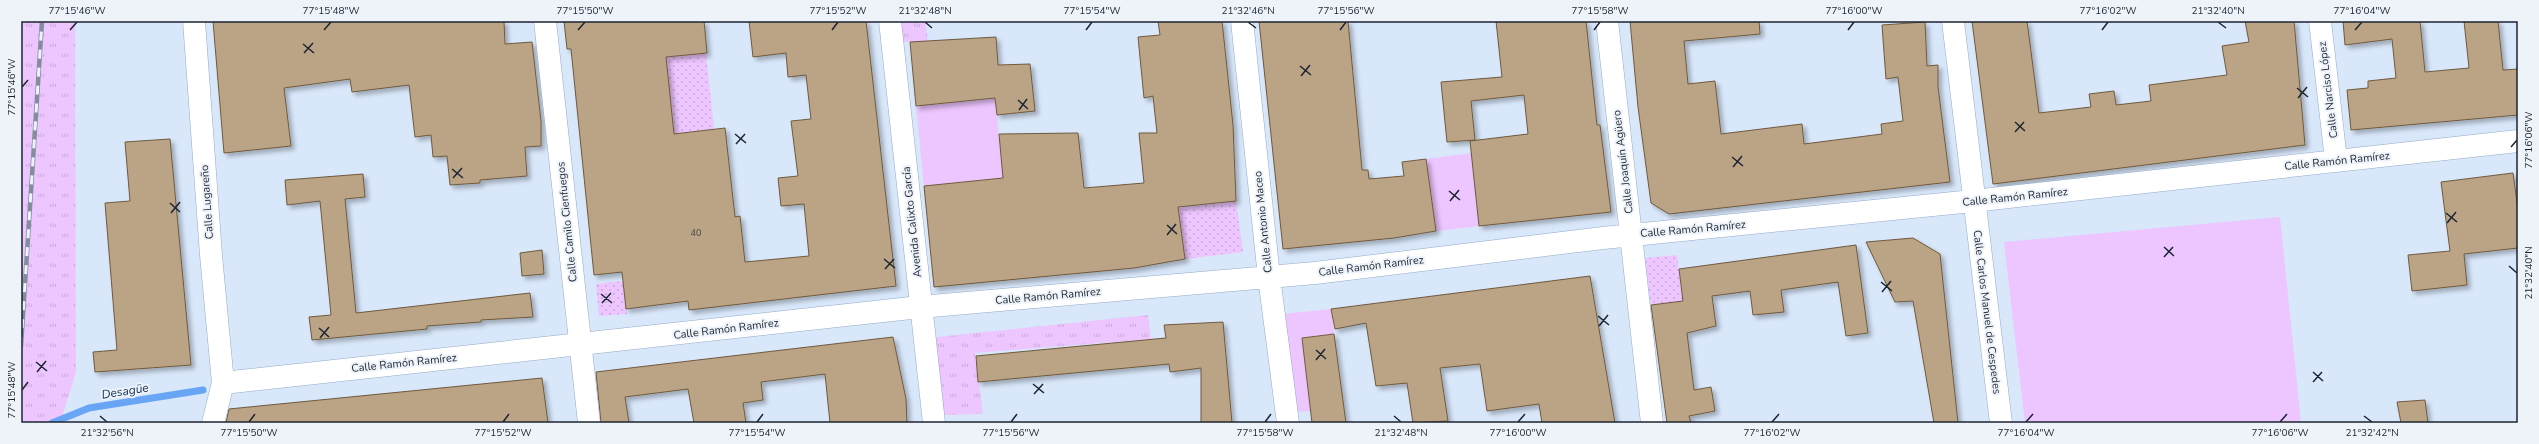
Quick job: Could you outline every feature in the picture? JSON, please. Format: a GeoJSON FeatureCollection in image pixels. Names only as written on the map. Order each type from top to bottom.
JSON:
{"type":"FeatureCollection","features":[{"type":"Feature","properties":{"kind":"street","name":"Calle Lugareño"},"geometry":{"type":"LineString","coordinates":[[194,21],[211,255],[223,383],[214,423]]}},
{"type":"Feature","properties":{"kind":"street","name":"Calle Camilo Cienfuegos"},"geometry":{"type":"LineString","coordinates":[[545,21],[589,423]]}},
{"type":"Feature","properties":{"kind":"street","name":"Avenida Calixto García"},"geometry":{"type":"LineString","coordinates":[[890,21],[920,307],[934,423]]}},
{"type":"Feature","properties":{"kind":"street","name":"Calle Antonio Maceo"},"geometry":{"type":"LineString","coordinates":[[1242,21],[1269,277],[1288,423]]}},
{"type":"Feature","properties":{"kind":"street","name":"Calle Joaquín Agüero"},"geometry":{"type":"LineString","coordinates":[[1607,21],[1652,423]]}},
{"type":"Feature","properties":{"kind":"street","name":"Calle Carlos Manuel de Cespedes"},"geometry":{"type":"LineString","coordinates":[[1953,21],[1973,201],[2001,423]]}},
{"type":"Feature","properties":{"kind":"street","name":"Calle Narciso López"},"geometry":{"type":"LineString","coordinates":[[2320,21],[2336,160]]}},
{"type":"Feature","properties":{"kind":"street","name":"Calle Ramón Ramírez"},"geometry":{"type":"LineString","coordinates":[[223,383],[920,307],[1269,277],[1632,235],[1973,201],[2518,141]]}},
{"type":"Feature","properties":{"kind":"green space"},"geometry":{"type":"Polygon","coordinates":[[[21,21],[75,21],[76,372],[60,423],[21,423],[21,21]]]}},
{"type":"Feature","properties":{"kind":"green space"},"geometry":{"type":"Polygon","coordinates":[[[900,21],[925,21],[928,42],[902,42],[900,21]]]}},
{"type":"Feature","properties":{"kind":"green space"},"geometry":{"type":"Polygon","coordinates":[[[672,31],[676,56],[706,53],[714,129],[674,134],[664,44],[672,31]]]}},
{"type":"Feature","properties":{"kind":"green space"},"geometry":{"type":"Polygon","coordinates":[[[995,98],[1003,178],[924,186],[916,106],[995,98]]]}},
{"type":"Feature","properties":{"kind":"green space"},"geometry":{"type":"Polygon","coordinates":[[[1472,153],[1479,226],[1436,231],[1426,159],[1472,153]]]}},
{"type":"Feature","properties":{"kind":"green space"},"geometry":{"type":"Polygon","coordinates":[[[1236,201],[1243,252],[1185,259],[1178,208],[1236,201]]]}},
{"type":"Feature","properties":{"kind":"green space"},"geometry":{"type":"Polygon","coordinates":[[[2280,217],[2301,423],[2025,423],[2004,242],[2280,217]]]}},
{"type":"Feature","properties":{"kind":"green space"},"geometry":{"type":"Polygon","coordinates":[[[1677,255],[1683,301],[1651,305],[1645,258],[1677,255]]]}},
{"type":"Feature","properties":{"kind":"green space"},"geometry":{"type":"Polygon","coordinates":[[[623,281],[627,314],[599,316],[596,284],[623,281]]]}},
{"type":"Feature","properties":{"kind":"green space"},"geometry":{"type":"Polygon","coordinates":[[[1331,309],[1334,334],[1302,338],[1311,411],[1295,412],[1283,314],[1331,309]]]}},
{"type":"Feature","properties":{"kind":"green space"},"geometry":{"type":"Polygon","coordinates":[[[1148,315],[1151,339],[975,353],[983,414],[939,415],[928,338],[1148,315]]]}},
{"type":"Feature","properties":{"kind":"building"},"geometry":{"type":"Polygon","coordinates":[[[213,21],[504,21],[505,44],[532,42],[541,121],[541,146],[525,147],[527,176],[480,180],[480,183],[450,185],[447,156],[433,157],[431,135],[415,137],[409,85],[352,92],[350,79],[284,88],[291,146],[224,153],[213,21]]]}},
{"type":"Feature","properties":{"kind":"building"},"geometry":{"type":"Polygon","coordinates":[[[564,21],[704,21],[707,53],[666,57],[674,134],[725,128],[735,217],[740,216],[745,262],[809,256],[804,204],[781,206],[778,178],[798,176],[791,121],[811,119],[806,75],[788,77],[786,53],[753,57],[749,21],[866,21],[896,286],[689,310],[688,301],[626,309],[622,272],[594,275],[571,49],[567,49],[564,21]]]}},
{"type":"Feature","properties":{"kind":"building"},"geometry":{"type":"Polygon","coordinates":[[[1158,21],[1222,21],[1233,125],[1236,201],[1178,207],[1185,259],[1134,268],[934,287],[924,186],[1003,178],[999,134],[1078,133],[1084,188],[1144,183],[1139,133],[1157,133],[1153,96],[1144,98],[1138,37],[1160,35],[1158,21]]]}},
{"type":"Feature","properties":{"kind":"building"},"geometry":{"type":"Polygon","coordinates":[[[1259,21],[1348,21],[1362,170],[1368,170],[1369,179],[1404,176],[1402,162],[1426,159],[1436,231],[1394,238],[1283,249],[1259,21]]]}},
{"type":"Feature","properties":{"kind":"building"},"geometry":{"type":"Polygon","coordinates":[[[1496,21],[1586,21],[1597,125],[1600,125],[1611,212],[1479,226],[1470,141],[1528,134],[1524,95],[1471,101],[1475,140],[1447,142],[1441,82],[1502,77],[1496,21]]]}},
{"type":"Feature","properties":{"kind":"building"},"geometry":{"type":"Polygon","coordinates":[[[1630,21],[1759,21],[1760,34],[1684,41],[1688,84],[1715,81],[1721,134],[1802,124],[1804,144],[1882,134],[1881,124],[1903,121],[1898,77],[1886,79],[1882,25],[1925,22],[1927,66],[1938,65],[1938,87],[1950,182],[1669,214],[1651,203],[1638,107],[1630,21]]]}},
{"type":"Feature","properties":{"kind":"building"},"geometry":{"type":"Polygon","coordinates":[[[1972,21],[2027,21],[2039,113],[2091,107],[2089,94],[2114,91],[2116,105],[2151,101],[2149,85],[2227,75],[2222,46],[2249,42],[2245,21],[2294,21],[2305,145],[1993,184],[1972,21]]]}},
{"type":"Feature","properties":{"kind":"building"},"geometry":{"type":"Polygon","coordinates":[[[2343,21],[2420,21],[2425,72],[2469,68],[2464,21],[2498,21],[2503,70],[2518,69],[2518,115],[2351,130],[2347,90],[2368,88],[2368,81],[2396,78],[2392,39],[2345,45],[2343,21]]]}},
{"type":"Feature","properties":{"kind":"building"},"geometry":{"type":"Polygon","coordinates":[[[996,37],[998,65],[1030,64],[1035,111],[997,115],[995,98],[916,106],[910,42],[996,37]]]}},
{"type":"Feature","properties":{"kind":"building"},"geometry":{"type":"Polygon","coordinates":[[[170,139],[191,365],[95,372],[93,352],[117,350],[105,203],[130,201],[125,142],[170,139]]]}},
{"type":"Feature","properties":{"kind":"building"},"geometry":{"type":"Polygon","coordinates":[[[2513,173],[2518,210],[2518,248],[2464,254],[2467,285],[2412,291],[2408,255],[2450,251],[2441,182],[2513,173]]]}},
{"type":"Feature","properties":{"kind":"building"},"geometry":{"type":"Polygon","coordinates":[[[363,174],[365,197],[345,199],[356,313],[530,293],[533,317],[481,320],[481,322],[427,326],[427,329],[312,340],[309,317],[331,315],[320,201],[287,205],[285,180],[363,174]]]}},
{"type":"Feature","properties":{"kind":"building"},"geometry":{"type":"Polygon","coordinates":[[[1913,238],[1940,254],[1958,423],[1934,423],[1913,301],[1895,302],[1866,242],[1913,238]]]}},
{"type":"Feature","properties":{"kind":"building"},"geometry":{"type":"Polygon","coordinates":[[[1856,245],[1868,333],[1846,336],[1838,282],[1781,290],[1784,312],[1753,315],[1750,291],[1712,296],[1716,326],[1687,333],[1694,390],[1711,387],[1715,411],[1689,416],[1691,423],[1667,423],[1651,305],[1683,301],[1679,269],[1856,245]]]}},
{"type":"Feature","properties":{"kind":"building"},"geometry":{"type":"Polygon","coordinates":[[[542,250],[544,274],[522,276],[520,253],[542,250]]]}},
{"type":"Feature","properties":{"kind":"building"},"geometry":{"type":"Polygon","coordinates":[[[1590,276],[1615,423],[1542,423],[1539,404],[1487,411],[1480,364],[1440,368],[1448,421],[1413,423],[1407,383],[1376,386],[1366,323],[1335,329],[1331,309],[1590,276]]]}},
{"type":"Feature","properties":{"kind":"building"},"geometry":{"type":"Polygon","coordinates":[[[1223,322],[1232,423],[1201,423],[1201,368],[1170,372],[1169,364],[978,382],[976,356],[1166,338],[1164,325],[1223,322]]]}},
{"type":"Feature","properties":{"kind":"building"},"geometry":{"type":"Polygon","coordinates":[[[1334,334],[1346,423],[1312,423],[1302,338],[1334,334]]]}},
{"type":"Feature","properties":{"kind":"building"},"geometry":{"type":"Polygon","coordinates":[[[893,337],[906,399],[907,423],[830,423],[825,374],[761,382],[763,400],[743,403],[746,423],[694,423],[688,389],[625,397],[629,423],[601,423],[596,372],[893,337]]]}},
{"type":"Feature","properties":{"kind":"building"},"geometry":{"type":"Polygon","coordinates":[[[542,378],[548,423],[226,423],[229,409],[542,378]]]}},
{"type":"Feature","properties":{"kind":"building"},"geometry":{"type":"Polygon","coordinates":[[[2425,400],[2428,423],[2401,423],[2397,402],[2425,400]]]}},
{"type":"Feature","properties":{"kind":"waterway","name":"Desagüe"},"geometry":{"type":"LineString","coordinates":[[52,423],[89,408],[203,390]]}},
{"type":"Feature","properties":{"kind":"railway"},"geometry":{"type":"LineString","coordinates":[[21,346],[42,21]]}}]}
